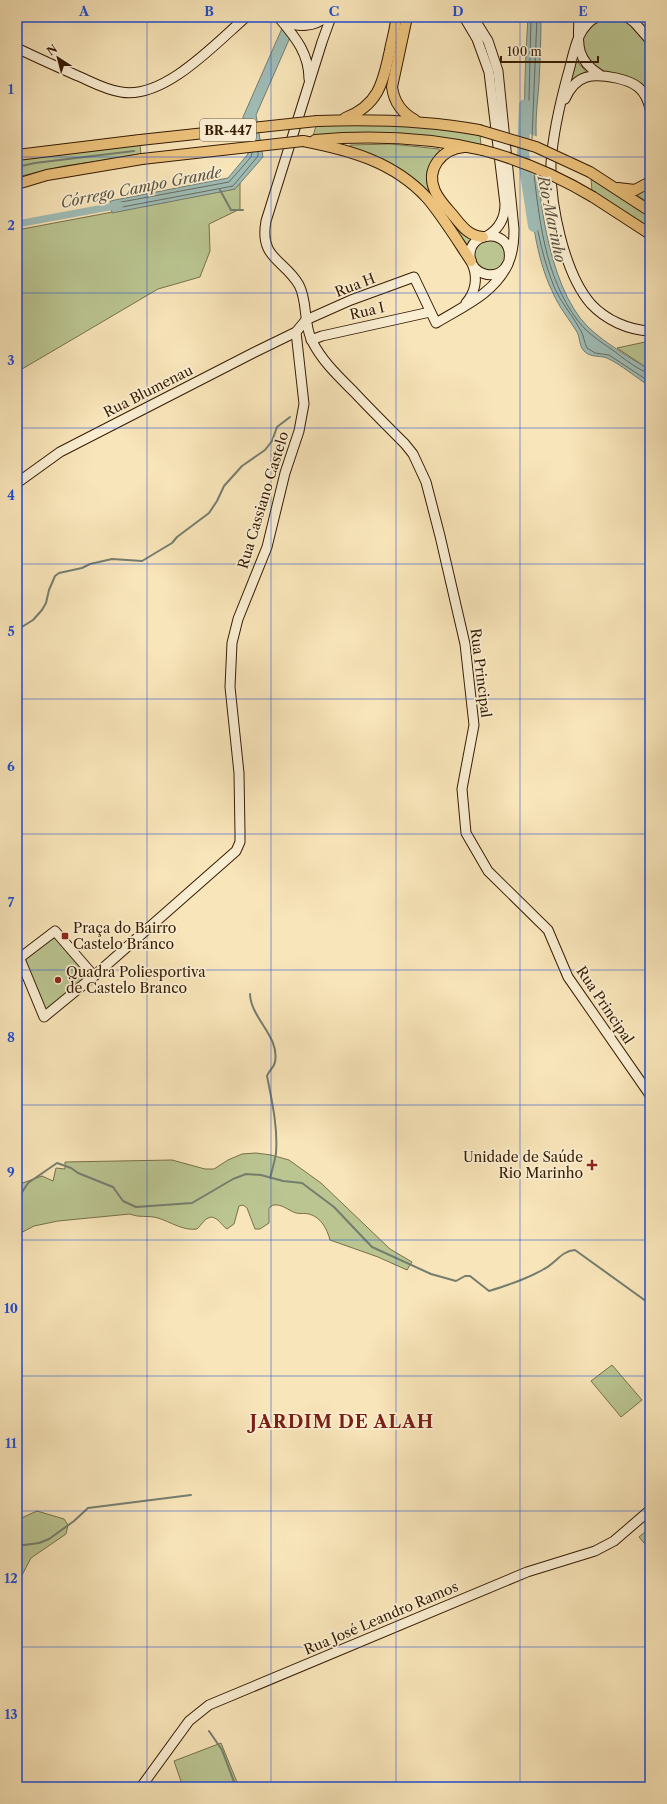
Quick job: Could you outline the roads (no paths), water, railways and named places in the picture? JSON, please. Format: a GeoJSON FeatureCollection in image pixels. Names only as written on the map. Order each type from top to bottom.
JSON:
{"type":"FeatureCollection","features":[{"type":"Feature","properties":{"kind":"main road"},"geometry":{"type":"LineString","coordinates":[[330,120],[345,118],[358,112],[370,103],[378,92],[385,75],[396,17]]}},
{"type":"Feature","properties":{"kind":"main road"},"geometry":{"type":"LineString","coordinates":[[407,19],[393,76],[393,92],[397,103],[403,111],[411,118],[421,122]]}},
{"type":"Feature","properties":{"kind":"main road","name":"BR-447"},"geometry":{"type":"LineString","coordinates":[[17,155],[317,121],[391,119],[479,130],[536,147],[590,172],[650,211]]}},
{"type":"Feature","properties":{"kind":"main road","name":"BR-447"},"geometry":{"type":"LineString","coordinates":[[17,184],[47,175],[142,159],[308,141],[346,137],[390,137],[434,140],[511,158],[539,169],[567,182],[593,197],[650,234]]}},
{"type":"Feature","properties":{"kind":"main road"},"geometry":{"type":"LineString","coordinates":[[308,141],[343,149],[364,156],[387,166],[405,178],[420,191],[433,206],[472,263]]}},
{"type":"Feature","properties":{"kind":"main road"},"geometry":{"type":"LineString","coordinates":[[468,147],[452,150],[440,158],[433,170],[433,184],[437,196],[463,228],[470,234],[485,236]]}},
{"type":"Feature","properties":{"kind":"main road"},"geometry":{"type":"LineString","coordinates":[[17,180],[47,175]]}},
{"type":"Feature","properties":{"kind":"main road"},"geometry":{"type":"LineString","coordinates":[[615,187],[635,190],[650,182]]}},
{"type":"Feature","properties":{"kind":"street"},"geometry":{"type":"LineString","coordinates":[[294,29],[314,24],[326,17]]}},
{"type":"Feature","properties":{"kind":"street"},"geometry":{"type":"LineString","coordinates":[[308,87],[331,17]]}},
{"type":"Feature","properties":{"kind":"street"},"geometry":{"type":"LineString","coordinates":[[462,307],[469,300],[475,286],[472,249],[476,242],[500,225],[504,215],[505,204],[489,72],[477,39],[464,17]]}},
{"type":"Feature","properties":{"kind":"street"},"geometry":{"type":"LineString","coordinates":[[430,312],[436,323],[491,288],[501,276],[508,262],[514,244],[514,229],[499,82],[492,51],[483,32],[473,17]]}},
{"type":"Feature","properties":{"kind":"street"},"geometry":{"type":"LineString","coordinates":[[579,17],[577,41],[559,115],[552,156],[553,199],[560,235],[578,283],[592,304],[605,316],[629,328],[650,331]]}},
{"type":"Feature","properties":{"kind":"street"},"geometry":{"type":"LineString","coordinates":[[597,17],[585,26],[577,41],[584,60],[590,68],[599,74],[638,85],[647,96],[650,109]]}},
{"type":"Feature","properties":{"kind":"street"},"geometry":{"type":"LineString","coordinates":[[17,48],[99,85],[122,92],[137,92],[151,89],[173,79],[243,19]]}},
{"type":"Feature","properties":{"kind":"street"},"geometry":{"type":"LineString","coordinates":[[630,19],[650,40]]}},
{"type":"Feature","properties":{"kind":"street"},"geometry":{"type":"LineString","coordinates":[[282,20],[294,29],[306,57],[308,87]]}},
{"type":"Feature","properties":{"kind":"street"},"geometry":{"type":"LineString","coordinates":[[559,115],[567,95],[574,85],[588,76],[599,74]]}},
{"type":"Feature","properties":{"kind":"street","name":"Rua Principal"},"geometry":{"type":"LineString","coordinates":[[308,87],[266,221],[266,245],[271,254],[292,276],[300,287],[303,296],[308,331],[330,368],[409,449],[413,454],[426,482],[465,644],[474,725],[462,789],[466,833],[488,871],[548,930],[568,977],[650,1095]]}},
{"type":"Feature","properties":{"kind":"street"},"geometry":{"type":"LineString","coordinates":[[472,263],[482,274],[490,275],[502,271],[508,262],[508,248],[503,241],[496,237],[485,236]]}},
{"type":"Feature","properties":{"kind":"street","name":"Rua H"},"geometry":{"type":"LineString","coordinates":[[306,320],[352,300],[414,277],[430,312]]}},
{"type":"Feature","properties":{"kind":"street","name":"Rua I"},"geometry":{"type":"LineString","coordinates":[[312,340],[322,336],[430,312]]}},
{"type":"Feature","properties":{"kind":"street"},"geometry":{"type":"LineString","coordinates":[[296,332],[306,320]]}},
{"type":"Feature","properties":{"kind":"street","name":"Rua Blumenau"},"geometry":{"type":"LineString","coordinates":[[17,482],[60,452],[296,332]]}},
{"type":"Feature","properties":{"kind":"street","name":"Rua Cassiano Castelo"},"geometry":{"type":"LineString","coordinates":[[18,959],[44,1016],[94,976],[236,851],[240,842],[239,773],[230,686],[232,650],[238,619],[263,557],[285,473],[299,431],[304,404],[296,332]]}},
{"type":"Feature","properties":{"kind":"street"},"geometry":{"type":"LineString","coordinates":[[18,959],[55,931],[94,976]]}},
{"type":"Feature","properties":{"kind":"street","name":"Rua José Leandro Ramos"},"geometry":{"type":"LineString","coordinates":[[141,1787],[189,1721],[199,1711],[219,1700],[415,1620],[509,1579],[603,1548],[650,1510]]}},
{"type":"Feature","properties":{"kind":"water"},"geometry":{"type":"Polygon","coordinates":[[[287,17],[299,17],[256,115],[263,157],[235,189],[112,213],[110,201],[228,178],[248,154],[243,117],[287,17]]]}},
{"type":"Feature","properties":{"kind":"water"},"geometry":{"type":"Polygon","coordinates":[[[528,17],[541,17],[541,42],[536,120],[538,176],[546,232],[553,260],[562,286],[574,309],[588,327],[602,339],[650,370],[650,386],[613,361],[604,357],[589,355],[584,351],[581,347],[577,332],[555,298],[543,268],[538,250],[529,197],[525,146],[525,69],[528,17]]]}},
{"type":"Feature","properties":{"kind":"waterway","name":"Rio Marinho"},"geometry":{"type":"LineString","coordinates":[[525,105],[523,153],[534,226]]}},
{"type":"Feature","properties":{"kind":"waterway"},"geometry":{"type":"LineString","coordinates":[[17,167],[35,163],[134,151]]}},
{"type":"Feature","properties":{"kind":"waterway"},"geometry":{"type":"LineString","coordinates":[[220,190],[231,210],[243,210]]}},
{"type":"Feature","properties":{"kind":"waterway","name":"Córrego Campo Grande"},"geometry":{"type":"LineString","coordinates":[[17,224],[120,205]]}},
{"type":"Feature","properties":{"kind":"waterway"},"geometry":{"type":"LineString","coordinates":[[17,630],[33,620],[42,610],[46,603],[49,590],[55,576],[59,573],[112,559],[142,561],[172,543],[177,537],[209,513],[224,486],[242,466],[265,450],[272,441],[277,427],[290,417]]}},
{"type":"Feature","properties":{"kind":"waterway"},"geometry":{"type":"LineString","coordinates":[[250,994],[255,1012],[270,1036],[275,1053],[275,1062],[267,1076],[276,1134],[276,1153],[270,1178]]}},
{"type":"Feature","properties":{"kind":"waterway"},"geometry":{"type":"LineString","coordinates":[[17,1200],[28,1183],[57,1163],[113,1187],[123,1201],[136,1207],[192,1203],[233,1179],[246,1174],[261,1175],[283,1181],[302,1183],[334,1207],[372,1247],[431,1274],[456,1281],[465,1276],[470,1276],[489,1291],[531,1276],[548,1267],[562,1255],[575,1250],[650,1304]]}},
{"type":"Feature","properties":{"kind":"waterway"},"geometry":{"type":"LineString","coordinates":[[17,1546],[39,1543],[49,1539],[74,1521],[88,1508],[191,1495]]}},
{"type":"Feature","properties":{"kind":"waterway"},"geometry":{"type":"LineString","coordinates":[[645,1502],[650,1498]]}},
{"type":"Feature","properties":{"kind":"waterway"},"geometry":{"type":"LineString","coordinates":[[209,1731],[222,1750],[236,1787]]}},
{"type":"Feature","properties":{"kind":"place","name":"Praça do Bairro Castelo Branco"},"geometry":{"type":"Point","coordinates":[65,936]}},
{"type":"Feature","properties":{"kind":"place","name":"Quadra Poliesportiva de Castelo Branco"},"geometry":{"type":"Point","coordinates":[58,980]}},
{"type":"Feature","properties":{"kind":"place","name":"Unidade de Saúde Rio Marinho"},"geometry":{"type":"Point","coordinates":[592,1165]}},
{"type":"Feature","properties":{"kind":"district","name":"JARDIM DE ALAH"},"geometry":{"type":"Point","coordinates":[342,1422]}}]}
